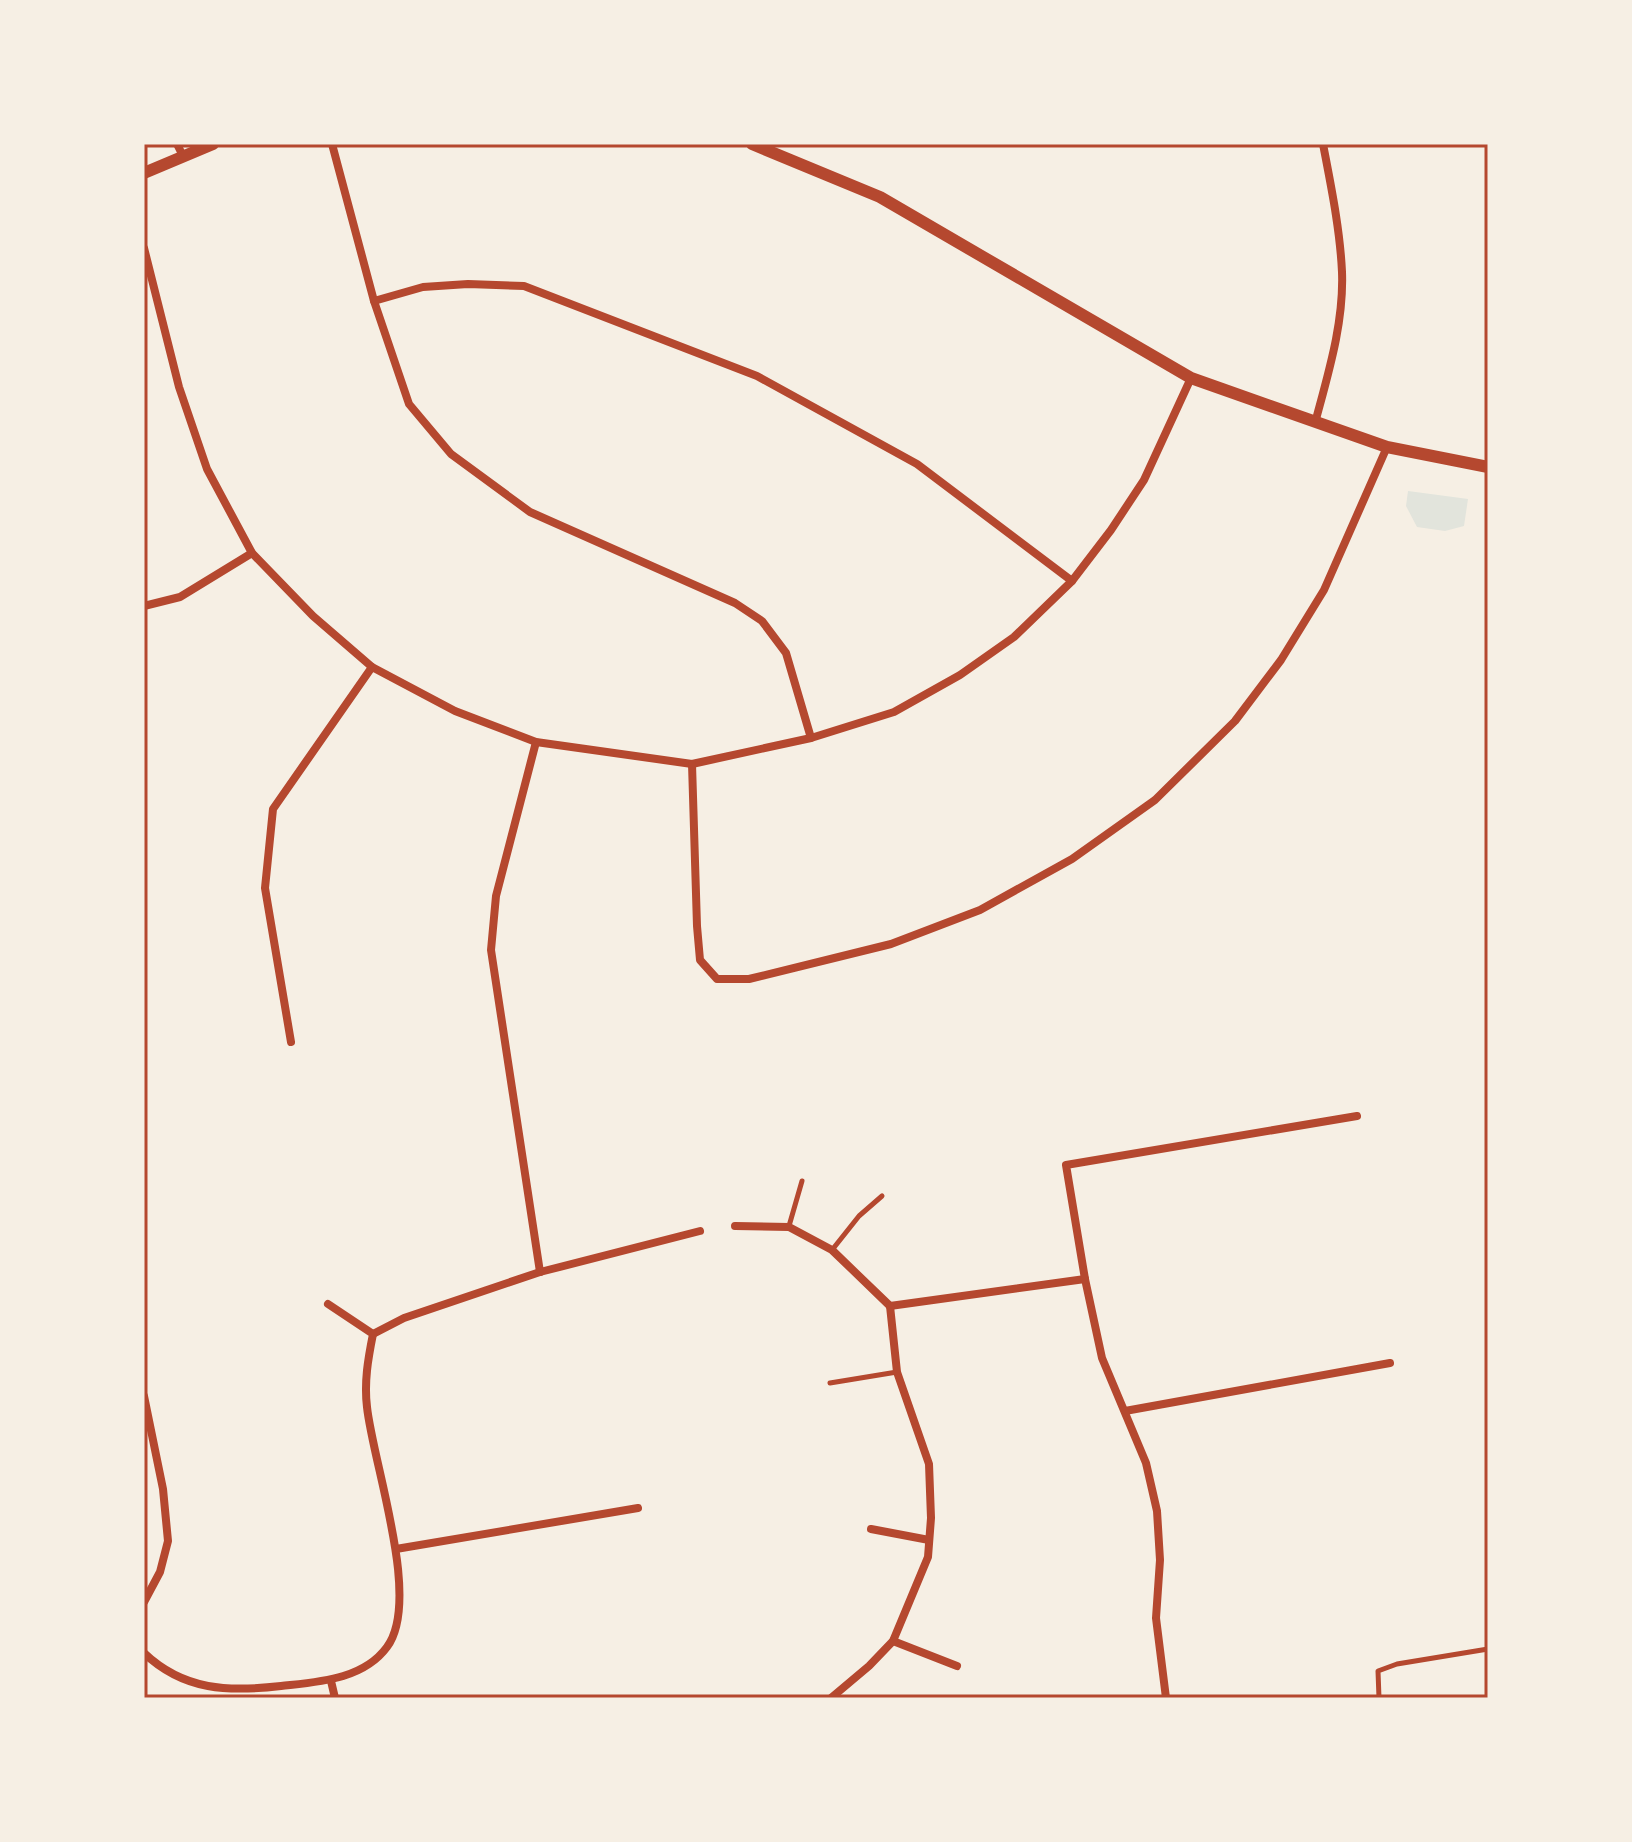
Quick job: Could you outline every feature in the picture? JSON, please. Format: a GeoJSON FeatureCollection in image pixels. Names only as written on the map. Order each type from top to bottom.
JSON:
{"type":"FeatureCollection","features":[{"type":"Feature","properties":{"kind":"street"},"geometry":{"type":"LineString","coordinates":[[177,144],[183,156]]}},
{"type":"Feature","properties":{"kind":"street"},"geometry":{"type":"LineString","coordinates":[[144,173],[213,144]]}},
{"type":"Feature","properties":{"kind":"street"},"geometry":{"type":"LineString","coordinates":[[332,144],[374,301],[409,404],[451,454],[530,512],[735,603],[762,621],[786,653],[811,738]]}},
{"type":"Feature","properties":{"kind":"street"},"geometry":{"type":"LineString","coordinates":[[752,144],[880,197],[1191,378],[1387,447],[1488,467]]}},
{"type":"Feature","properties":{"kind":"street"},"geometry":{"type":"LineString","coordinates":[[1315,423],[1335,347],[1342,274],[1323,144]]}},
{"type":"Feature","properties":{"kind":"street"},"geometry":{"type":"LineString","coordinates":[[144,248],[179,387],[207,469],[252,553],[313,616],[372,667],[455,711],[536,742],[692,764],[811,738],[894,712],[960,675],[1014,637],[1072,581],[1111,530],[1144,480],[1191,378]]}},
{"type":"Feature","properties":{"kind":"street"},"geometry":{"type":"LineString","coordinates":[[374,301],[423,287],[468,284],[524,286],[757,376],[917,464],[1072,581]]}},
{"type":"Feature","properties":{"kind":"street"},"geometry":{"type":"LineString","coordinates":[[692,764],[700,960],[717,979],[749,979],[891,944],[980,910],[1072,859],[1155,800],[1235,721],[1281,660],[1324,590],[1387,447]]}},
{"type":"Feature","properties":{"kind":"street"},"geometry":{"type":"LineString","coordinates":[[144,606],[180,597],[252,553]]}},
{"type":"Feature","properties":{"kind":"street"},"geometry":{"type":"LineString","coordinates":[[291,1042],[265,888],[273,809],[324,731],[372,667]]}},
{"type":"Feature","properties":{"kind":"street"},"geometry":{"type":"LineString","coordinates":[[536,742],[496,896],[491,950],[540,1272]]}},
{"type":"Feature","properties":{"kind":"street"},"geometry":{"type":"LineString","coordinates":[[1166,1698],[1156,1618],[1160,1560],[1157,1511],[1146,1463],[1102,1358],[1066,1165],[1357,1116]]}},
{"type":"Feature","properties":{"kind":"street"},"geometry":{"type":"LineString","coordinates":[[735,1226],[789,1227],[832,1250],[890,1306],[897,1372],[929,1464],[931,1518],[928,1557],[893,1641],[831,1698]]}},
{"type":"Feature","properties":{"kind":"street"},"geometry":{"type":"LineString","coordinates":[[373,1334],[404,1318],[540,1272],[700,1231]]}},
{"type":"Feature","properties":{"kind":"street"},"geometry":{"type":"LineString","coordinates":[[890,1306],[1085,1279]]}},
{"type":"Feature","properties":{"kind":"street"},"geometry":{"type":"LineString","coordinates":[[328,1304],[373,1334]]}},
{"type":"Feature","properties":{"kind":"street"},"geometry":{"type":"LineString","coordinates":[[144,1653],[158,1666],[208,1688],[244,1690],[331,1681],[363,1667],[387,1647],[397,1622],[396,1549],[367,1409],[365,1375],[373,1334]]}},
{"type":"Feature","properties":{"kind":"street"},"geometry":{"type":"LineString","coordinates":[[1125,1411],[1390,1363]]}},
{"type":"Feature","properties":{"kind":"street"},"geometry":{"type":"LineString","coordinates":[[144,1396],[163,1489],[168,1541],[160,1572],[144,1602]]}},
{"type":"Feature","properties":{"kind":"street"},"geometry":{"type":"LineString","coordinates":[[396,1549],[638,1508]]}},
{"type":"Feature","properties":{"kind":"street"},"geometry":{"type":"LineString","coordinates":[[871,1529],[929,1540]]}},
{"type":"Feature","properties":{"kind":"street"},"geometry":{"type":"LineString","coordinates":[[893,1641],[957,1666]]}},
{"type":"Feature","properties":{"kind":"street"},"geometry":{"type":"LineString","coordinates":[[331,1681],[335,1698]]}},
{"type":"Feature","properties":{"kind":"lane"},"geometry":{"type":"LineString","coordinates":[[789,1227],[802,1181]]}},
{"type":"Feature","properties":{"kind":"lane"},"geometry":{"type":"LineString","coordinates":[[832,1250],[859,1216],[882,1196]]}},
{"type":"Feature","properties":{"kind":"lane"},"geometry":{"type":"LineString","coordinates":[[830,1383],[897,1372]]}},
{"type":"Feature","properties":{"kind":"lane"},"geometry":{"type":"LineString","coordinates":[[1379,1698],[1378,1671],[1397,1664],[1488,1649]]}},
{"type":"Feature","properties":{"kind":"shaded area"},"geometry":{"type":"Polygon","coordinates":[[[1408,491],[1468,499],[1464,526],[1445,531],[1417,527],[1406,506],[1408,491]]]}}]}
